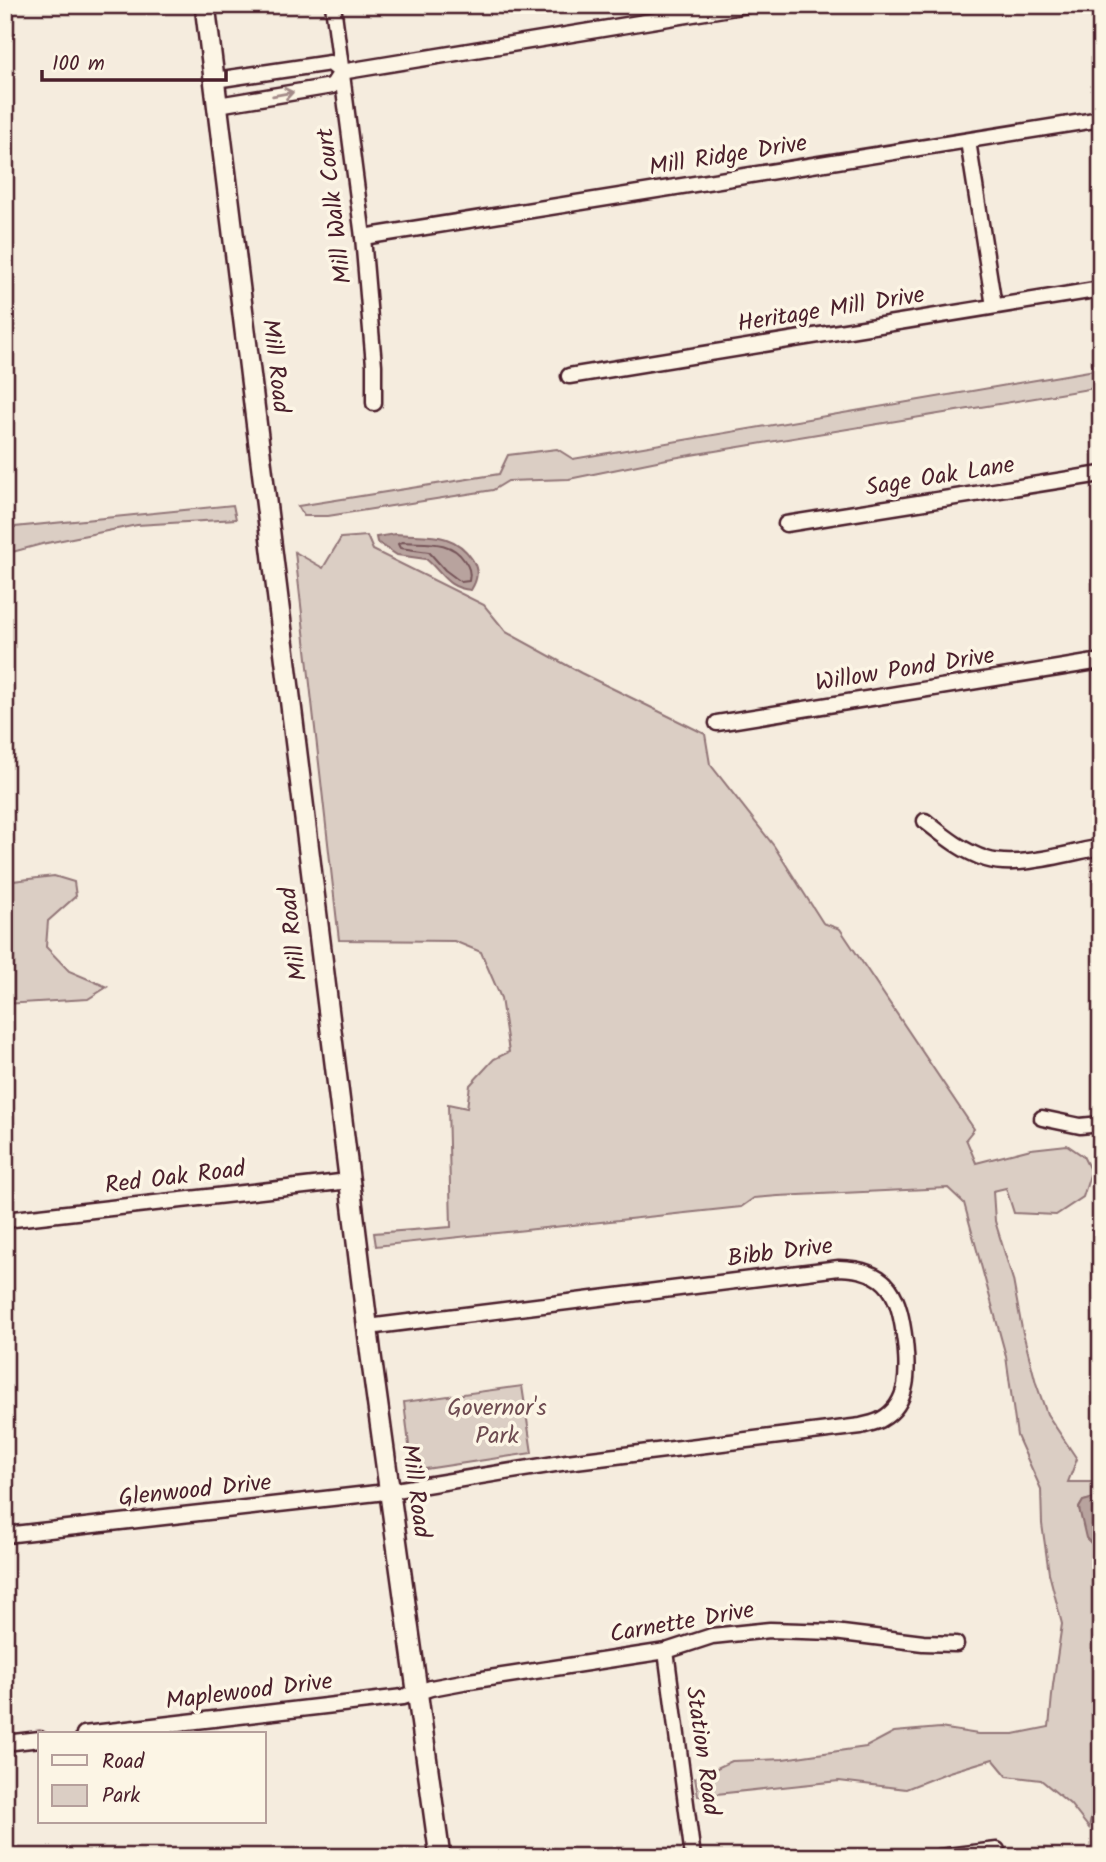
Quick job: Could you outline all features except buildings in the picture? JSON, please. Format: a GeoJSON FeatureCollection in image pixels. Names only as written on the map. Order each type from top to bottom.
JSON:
{"type":"FeatureCollection","features":[{"type":"Feature","properties":{"kind":"street","name":"Mill Road"},"geometry":{"type":"LineString","coordinates":[[205,5],[349,1181],[440,1857]]}},
{"type":"Feature","properties":{"kind":"street","name":"Mill Walk Court"},"geometry":{"type":"LineString","coordinates":[[333,5],[363,237],[374,365],[373,403]]}},
{"type":"Feature","properties":{"kind":"street"},"geometry":{"type":"LineString","coordinates":[[218,105],[332,86],[341,72],[649,13],[748,5]]}},
{"type":"Feature","properties":{"kind":"street"},"geometry":{"type":"LineString","coordinates":[[215,80],[330,63],[341,72]]}},
{"type":"Feature","properties":{"kind":"street","name":"Mill Ridge Drive"},"geometry":{"type":"LineString","coordinates":[[363,237],[1101,119]]}},
{"type":"Feature","properties":{"kind":"street"},"geometry":{"type":"LineString","coordinates":[[968,141],[994,306]]}},
{"type":"Feature","properties":{"kind":"street","name":"Heritage Mill Drive"},"geometry":{"type":"LineString","coordinates":[[569,376],[1101,289]]}},
{"type":"Feature","properties":{"kind":"street","name":"Sage Oak Lane"},"geometry":{"type":"LineString","coordinates":[[786,524],[1101,474]]}},
{"type":"Feature","properties":{"kind":"street","name":"Willow Pond Drive"},"geometry":{"type":"LineString","coordinates":[[716,723],[1101,661]]}},
{"type":"Feature","properties":{"kind":"street"},"geometry":{"type":"LineString","coordinates":[[925,821],[958,846],[988,860],[1015,862],[1101,847]]}},
{"type":"Feature","properties":{"kind":"street"},"geometry":{"type":"LineString","coordinates":[[1042,1118],[1080,1126],[1101,1124]]}},
{"type":"Feature","properties":{"kind":"street","name":"Red Oak Road"},"geometry":{"type":"LineString","coordinates":[[5,1220],[349,1181]]}},
{"type":"Feature","properties":{"kind":"street","name":"Bibb Drive"},"geometry":{"type":"LineString","coordinates":[[368,1327],[839,1268],[859,1268],[878,1277],[890,1288],[901,1312],[909,1371],[899,1403],[882,1419],[861,1426],[567,1462],[390,1491]]}},
{"type":"Feature","properties":{"kind":"street","name":"Glenwood Drive"},"geometry":{"type":"LineString","coordinates":[[5,1535],[390,1491]]}},
{"type":"Feature","properties":{"kind":"street","name":"Carnette Drive"},"geometry":{"type":"LineString","coordinates":[[418,1694],[431,1688],[463,1682],[666,1651],[712,1636],[770,1630],[834,1632],[923,1643],[956,1644]]}},
{"type":"Feature","properties":{"kind":"street","name":"Station Road"},"geometry":{"type":"LineString","coordinates":[[666,1651],[693,1857]]}},
{"type":"Feature","properties":{"kind":"street","name":"Maplewood Drive"},"geometry":{"type":"LineString","coordinates":[[103,1732],[418,1694]]}},
{"type":"Feature","properties":{"kind":"street"},"geometry":{"type":"LineString","coordinates":[[5,1743],[38,1739]]}},
{"type":"Feature","properties":{"kind":"street"},"geometry":{"type":"LineString","coordinates":[[939,1857],[997,1850]]}},
{"type":"Feature","properties":{"kind":"green space"},"geometry":{"type":"Polygon","coordinates":[[[1101,369],[1101,387],[667,459],[569,479],[508,481],[493,490],[328,516],[304,516],[298,506],[499,474],[508,455],[557,449],[573,459],[1101,369]]]}},
{"type":"Feature","properties":{"kind":"green space"},"geometry":{"type":"Polygon","coordinates":[[[233,505],[236,519],[137,525],[5,554],[5,528],[233,505]]]}},
{"type":"Feature","properties":{"kind":"green space"},"geometry":{"type":"Polygon","coordinates":[[[367,536],[373,550],[484,605],[506,632],[581,673],[705,734],[710,764],[774,846],[823,923],[840,929],[974,1129],[966,1139],[976,1163],[1031,1149],[1067,1145],[1083,1156],[1091,1172],[1083,1197],[1056,1215],[1014,1213],[1006,1188],[993,1191],[995,1221],[1013,1280],[1036,1383],[1047,1414],[1077,1459],[1068,1482],[1101,1482],[1101,1499],[1098,1497],[1083,1501],[1079,1508],[1087,1538],[1091,1543],[1101,1541],[1101,1772],[1089,1828],[1070,1804],[1041,1780],[1007,1776],[993,1759],[906,1789],[839,1781],[698,1796],[695,1778],[732,1761],[783,1759],[866,1747],[894,1732],[940,1728],[978,1734],[1014,1734],[1049,1727],[1062,1624],[1049,1573],[1042,1524],[1041,1489],[1017,1436],[1006,1356],[964,1203],[948,1188],[754,1198],[741,1207],[376,1246],[374,1233],[451,1227],[448,1104],[467,1108],[470,1085],[494,1059],[509,1052],[501,998],[481,952],[454,941],[339,940],[295,552],[323,568],[341,538],[367,536]]]}},
{"type":"Feature","properties":{"kind":"green space"},"geometry":{"type":"Polygon","coordinates":[[[54,876],[74,882],[76,896],[48,921],[46,947],[69,971],[107,987],[88,999],[5,1004],[5,882],[54,876]]]}},
{"type":"Feature","properties":{"kind":"green space","name":"Governor's Park"},"geometry":{"type":"Polygon","coordinates":[[[522,1386],[532,1453],[412,1471],[404,1402],[522,1386]]]}},
{"type":"Feature","properties":{"kind":"water"},"geometry":{"type":"Polygon","coordinates":[[[395,534],[438,537],[456,543],[476,567],[476,578],[471,590],[450,583],[426,559],[397,555],[377,542],[376,537],[395,534]]]}},
{"type":"Feature","properties":{"kind":"water"},"geometry":{"type":"Polygon","coordinates":[[[1098,1497],[1101,1499],[1101,1541],[1091,1543],[1086,1538],[1079,1508],[1083,1501],[1098,1497]]]}}]}
